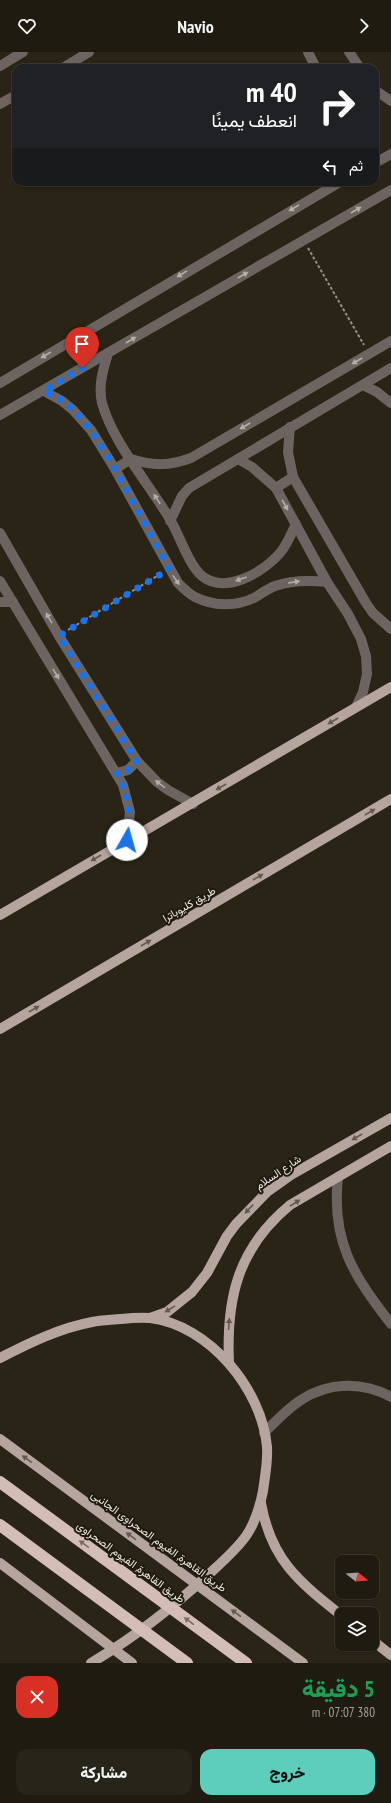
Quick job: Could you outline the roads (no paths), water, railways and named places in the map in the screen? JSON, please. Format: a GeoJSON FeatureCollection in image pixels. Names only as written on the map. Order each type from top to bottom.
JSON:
{"type":"FeatureCollection","features":[{"type":"Feature","properties":{"kind":"highway","name":"طريق القاهرة, الفيوم الصحراوى"},"geometry":{"type":"LineString","coordinates":[[0,1482],[244,1662]]}},
{"type":"Feature","properties":{"kind":"highway"},"geometry":{"type":"LineString","coordinates":[[0,1525],[187,1663]]}},
{"type":"Feature","properties":{"kind":"main road"},"geometry":{"type":"LineString","coordinates":[[0,915],[127,840],[193,804],[391,687]]}},
{"type":"Feature","properties":{"kind":"main road","name":"طريق كليوباترا"},"geometry":{"type":"LineString","coordinates":[[0,1029],[391,799]]}},
{"type":"Feature","properties":{"kind":"main road","name":"شارع السلام"},"geometry":{"type":"LineString","coordinates":[[150,1318],[167,1312],[192,1292],[207,1273],[236,1224],[267,1192],[291,1175],[391,1118]]}},
{"type":"Feature","properties":{"kind":"main road"},"geometry":{"type":"LineString","coordinates":[[229,1363],[228,1332],[231,1300],[237,1279],[249,1251],[258,1238],[278,1215],[290,1205],[391,1146]]}},
{"type":"Feature","properties":{"kind":"main road"},"geometry":{"type":"LineString","coordinates":[[0,1358],[34,1341],[93,1321],[150,1318],[172,1324],[193,1334],[212,1347],[229,1363],[243,1382],[254,1402],[264,1433],[267,1446],[266,1470],[261,1501],[257,1515],[246,1536],[221,1563],[154,1620],[91,1663]]}},
{"type":"Feature","properties":{"kind":"main road","name":"طريق القاهرة, الفيوم الصحراوى الجانبى"},"geometry":{"type":"LineString","coordinates":[[0,1439],[304,1663]]}},
{"type":"Feature","properties":{"kind":"main road"},"geometry":{"type":"LineString","coordinates":[[261,1501],[266,1526],[281,1558],[305,1586],[335,1610]]}},
{"type":"Feature","properties":{"kind":"main road"},"geometry":{"type":"LineString","coordinates":[[0,1563],[132,1663]]}},
{"type":"Feature","properties":{"kind":"main road"},"geometry":{"type":"LineString","coordinates":[[379,1646],[391,1655]]}},
{"type":"Feature","properties":{"kind":"street"},"geometry":{"type":"LineString","coordinates":[[0,66],[23,52]]}},
{"type":"Feature","properties":{"kind":"street"},"geometry":{"type":"LineString","coordinates":[[70,64],[89,52]]}},
{"type":"Feature","properties":{"kind":"street"},"geometry":{"type":"LineString","coordinates":[[308,52],[314,64]]}},
{"type":"Feature","properties":{"kind":"street"},"geometry":{"type":"LineString","coordinates":[[349,52],[357,64]]}},
{"type":"Feature","properties":{"kind":"street"},"geometry":{"type":"LineString","coordinates":[[379,93],[391,101]]}},
{"type":"Feature","properties":{"kind":"street"},"geometry":{"type":"LineString","coordinates":[[0,104],[12,97]]}},
{"type":"Feature","properties":{"kind":"street"},"geometry":{"type":"LineString","coordinates":[[379,161],[391,154]]}},
{"type":"Feature","properties":{"kind":"street"},"geometry":{"type":"LineString","coordinates":[[317,195],[325,186]]}},
{"type":"Feature","properties":{"kind":"street"},"geometry":{"type":"LineString","coordinates":[[0,383],[333,186]]}},
{"type":"Feature","properties":{"kind":"street"},"geometry":{"type":"LineString","coordinates":[[0,415],[391,190]]}},
{"type":"Feature","properties":{"kind":"street"},"geometry":{"type":"LineString","coordinates":[[131,459],[146,464],[161,465],[176,463],[191,458],[391,341]]}},
{"type":"Feature","properties":{"kind":"street"},"geometry":{"type":"LineString","coordinates":[[108,353],[101,376],[102,403],[110,424],[170,521],[194,566],[202,576],[214,582],[227,584],[255,574],[280,553],[296,524]]}},
{"type":"Feature","properties":{"kind":"street"},"geometry":{"type":"LineString","coordinates":[[170,521],[182,496],[189,488],[391,368]]}},
{"type":"Feature","properties":{"kind":"street"},"geometry":{"type":"LineString","coordinates":[[364,385],[377,392],[391,403]]}},
{"type":"Feature","properties":{"kind":"street"},"geometry":{"type":"LineString","coordinates":[[44,391],[62,400],[83,419],[115,469],[169,569],[178,583],[194,596],[213,604],[233,604],[253,598],[264,591],[288,582],[307,580],[327,582]]}},
{"type":"Feature","properties":{"kind":"street"},"geometry":{"type":"LineString","coordinates":[[290,427],[288,452],[294,477],[366,603],[373,613],[391,629]]}},
{"type":"Feature","properties":{"kind":"street"},"geometry":{"type":"LineString","coordinates":[[115,469],[131,459]]}},
{"type":"Feature","properties":{"kind":"street"},"geometry":{"type":"LineString","coordinates":[[238,459],[256,470],[276,488],[327,582],[361,639],[366,656],[367,674],[363,692],[356,707]]}},
{"type":"Feature","properties":{"kind":"street"},"geometry":{"type":"LineString","coordinates":[[276,488],[294,477]]}},
{"type":"Feature","properties":{"kind":"street"},"geometry":{"type":"LineString","coordinates":[[0,533],[59,636],[137,762],[157,782],[174,794],[193,804]]}},
{"type":"Feature","properties":{"kind":"street"},"geometry":{"type":"LineString","coordinates":[[0,581],[117,773],[123,786],[130,812],[127,840]]}},
{"type":"Feature","properties":{"kind":"street"},"geometry":{"type":"LineString","coordinates":[[0,602],[13,602]]}},
{"type":"Feature","properties":{"kind":"street"},"geometry":{"type":"LineString","coordinates":[[117,773],[128,770],[137,762]]}},
{"type":"Feature","properties":{"kind":"street"},"geometry":{"type":"LineString","coordinates":[[338,1177],[336,1206],[344,1249],[356,1275],[391,1324]]}},
{"type":"Feature","properties":{"kind":"street"},"geometry":{"type":"LineString","coordinates":[[264,1433],[292,1406],[310,1394],[321,1390],[337,1386],[354,1385],[375,1389],[391,1397]]}}]}
